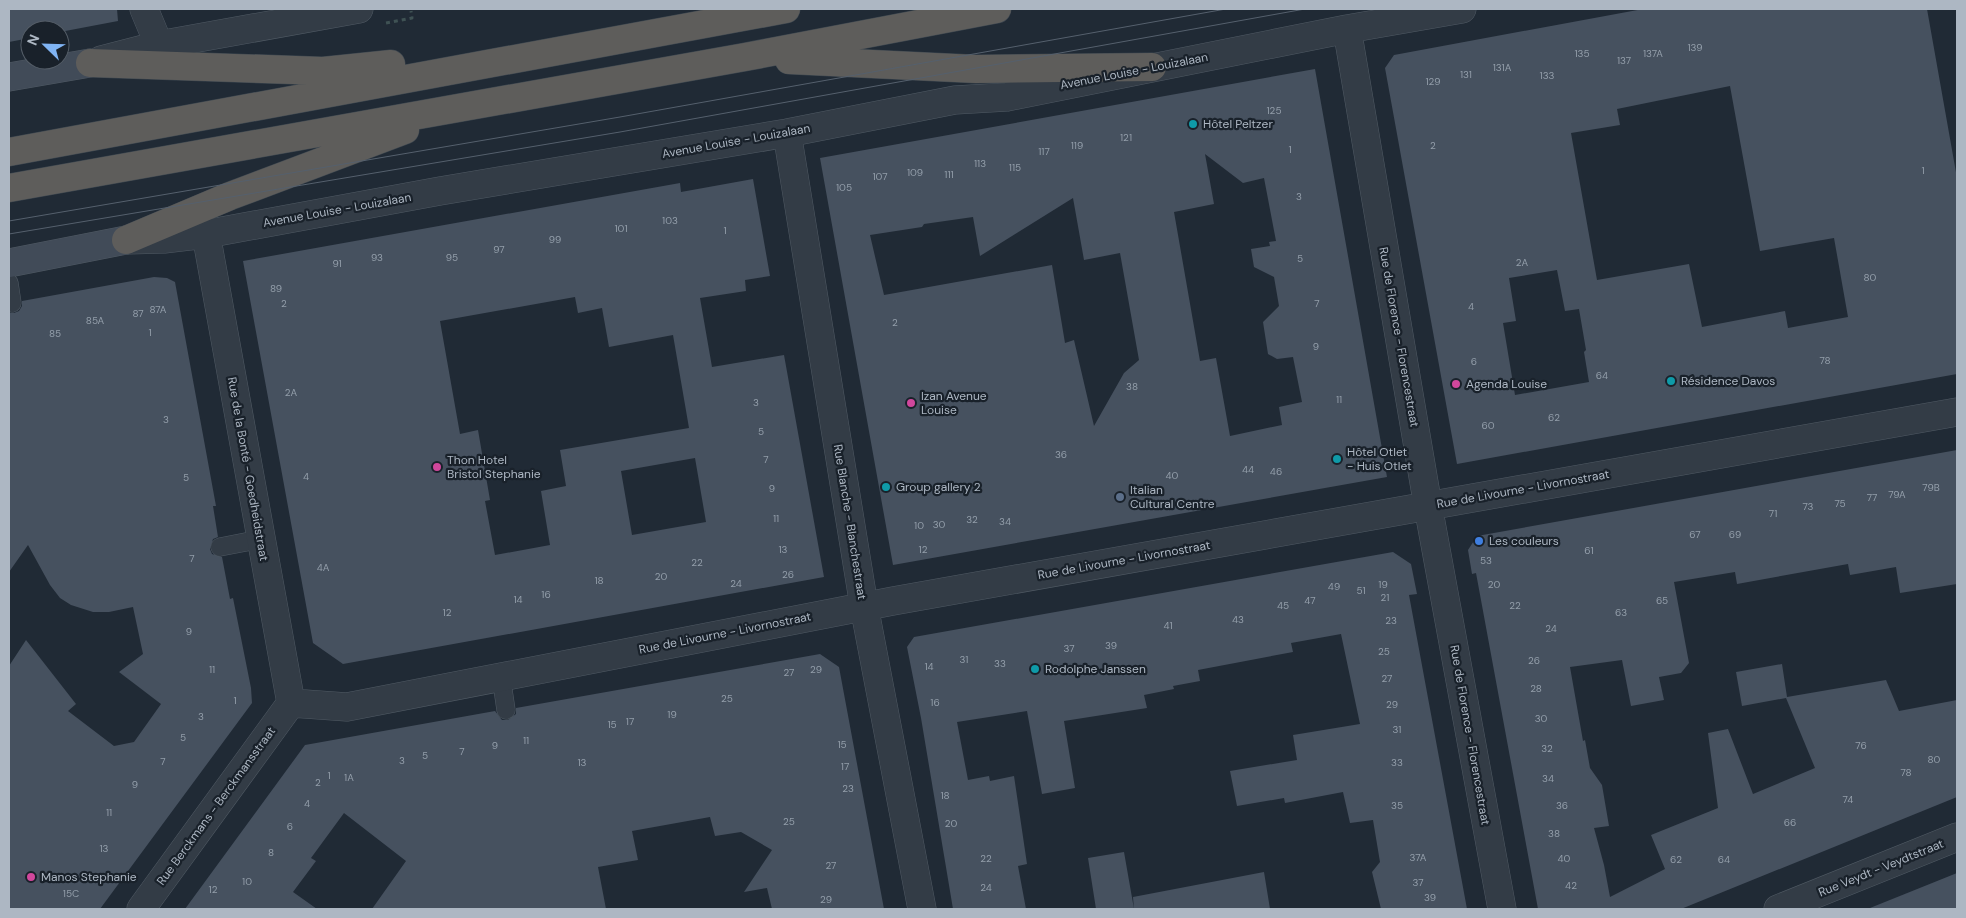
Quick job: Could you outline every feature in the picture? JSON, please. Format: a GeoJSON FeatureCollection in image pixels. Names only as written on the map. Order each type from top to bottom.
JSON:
{"type":"FeatureCollection","features":[{"type":"Feature","properties":{"kind":"highway"},"geometry":{"type":"LineString","coordinates":[[9,152],[752,13],[786,9]]}},
{"type":"Feature","properties":{"kind":"highway"},"geometry":{"type":"LineString","coordinates":[[9,188],[745,57],[997,9]]}},
{"type":"Feature","properties":{"kind":"highway"},"geometry":{"type":"LineString","coordinates":[[745,57],[976,69],[1152,67]]}},
{"type":"Feature","properties":{"kind":"highway"},"geometry":{"type":"LineString","coordinates":[[90,63],[323,71],[398,64],[452,69]]}},
{"type":"Feature","properties":{"kind":"highway"},"geometry":{"type":"LineString","coordinates":[[126,240],[230,196],[465,107]]}},
{"type":"Feature","properties":{"kind":"main road"},"geometry":{"type":"LineString","coordinates":[[9,77],[90,63]]}},
{"type":"Feature","properties":{"kind":"main road","name":"Avenue Louise - Louizalaan"},"geometry":{"type":"LineString","coordinates":[[9,263],[126,240]]}},
{"type":"Feature","properties":{"kind":"street"},"geometry":{"type":"LineString","coordinates":[[144,9],[159,45]]}},
{"type":"Feature","properties":{"kind":"street"},"geometry":{"type":"LineString","coordinates":[[90,63],[278,16],[359,9]]}},
{"type":"Feature","properties":{"kind":"street","name":"Avenue Louise - Louizalaan"},"geometry":{"type":"LineString","coordinates":[[126,240],[164,239],[206,234],[440,191],[787,132],[955,100],[1007,97],[1347,29],[1462,9]]}},
{"type":"Feature","properties":{"kind":"street","name":"Rue de Florence - Florencestraat"},"geometry":{"type":"LineString","coordinates":[[1347,29],[1428,506],[1502,909]]}},
{"type":"Feature","properties":{"kind":"street","name":"Rue Blanche - Blanchestraat"},"geometry":{"type":"LineString","coordinates":[[787,132],[864,606],[922,909]]}},
{"type":"Feature","properties":{"kind":"street","name":"Rue de la Bonté - Goedheidstraat"},"geometry":{"type":"LineString","coordinates":[[206,234],[291,703]]}},
{"type":"Feature","properties":{"kind":"street","name":"Rue de Livourne - Livornostraat"},"geometry":{"type":"LineString","coordinates":[[291,703],[347,707],[864,606],[1957,412]]}},
{"type":"Feature","properties":{"kind":"street","name":"Rue Berckmans - Berckmansstraat"},"geometry":{"type":"LineString","coordinates":[[141,909],[291,703]]}},
{"type":"Feature","properties":{"kind":"street","name":"Rue Veydt - Veydtstraat"},"geometry":{"type":"LineString","coordinates":[[1778,909],[1957,837]]}},
{"type":"Feature","properties":{"kind":"lane"},"geometry":{"type":"LineString","coordinates":[[9,283],[12,303]]}},
{"type":"Feature","properties":{"kind":"lane"},"geometry":{"type":"LineString","coordinates":[[220,547],[261,539]]}},
{"type":"Feature","properties":{"kind":"lane"},"geometry":{"type":"LineString","coordinates":[[501,676],[506,710]]}},
{"type":"Feature","properties":{"kind":"path"},"geometry":{"type":"LineString","coordinates":[[383,23],[412,18],[411,11]]}},
{"type":"Feature","properties":{"kind":"building"},"geometry":{"type":"Polygon","coordinates":[[[9,9],[117,9],[118,21],[70,30],[70,20],[20,20],[20,40],[9,42],[9,9]]]}},
{"type":"Feature","properties":{"kind":"building"},"geometry":{"type":"Polygon","coordinates":[[[1643,9],[1927,9],[1957,178],[1957,374],[1457,464],[1385,68],[1394,55],[1643,9]],[[1730,86],[1617,109],[1620,125],[1571,133],[1597,280],[1689,264],[1702,327],[1785,311],[1788,328],[1848,317],[1834,238],[1760,251],[1730,86]],[[1557,270],[1509,278],[1516,321],[1503,323],[1515,395],[1589,382],[1579,309],[1565,311],[1557,270]]]}},
{"type":"Feature","properties":{"kind":"building"},"geometry":{"type":"Polygon","coordinates":[[[1315,69],[1387,477],[893,565],[820,158],[1315,69]],[[1205,154],[1214,204],[1174,212],[1200,361],[1216,358],[1230,436],[1282,425],[1279,407],[1302,402],[1293,357],[1277,359],[1268,354],[1263,322],[1279,306],[1274,277],[1254,267],[1251,249],[1270,246],[1269,242],[1276,241],[1264,178],[1243,183],[1205,154]],[[1073,198],[980,256],[973,217],[924,224],[922,227],[870,235],[884,295],[1052,265],[1065,343],[1074,340],[1094,426],[1124,373],[1139,360],[1120,253],[1084,260],[1073,198]]]}},
{"type":"Feature","properties":{"kind":"building"},"geometry":{"type":"Polygon","coordinates":[[[753,179],[770,276],[745,280],[746,291],[700,298],[712,367],[784,355],[824,577],[343,664],[313,643],[243,261],[680,183],[681,192],[753,179]],[[575,297],[440,321],[460,434],[478,430],[490,500],[485,501],[495,555],[550,545],[541,491],[566,486],[560,450],[689,428],[673,335],[609,347],[602,308],[578,313],[575,297]],[[695,458],[621,471],[632,535],[706,522],[695,458]]]}},
{"type":"Feature","properties":{"kind":"building"},"geometry":{"type":"Polygon","coordinates":[[[154,277],[167,278],[175,282],[216,506],[213,506],[218,537],[213,539],[210,549],[212,554],[222,557],[230,599],[233,598],[251,688],[252,703],[100,909],[9,909],[9,666],[26,640],[76,704],[68,711],[114,746],[134,742],[161,704],[119,672],[143,654],[133,607],[109,612],[93,612],[71,605],[60,598],[50,585],[28,545],[9,572],[9,313],[19,311],[22,301],[154,277]]]}},
{"type":"Feature","properties":{"kind":"building"},"geometry":{"type":"Polygon","coordinates":[[[1957,450],[1957,584],[1900,593],[1896,567],[1850,575],[1848,564],[1737,584],[1735,572],[1674,582],[1689,663],[1681,673],[1659,677],[1664,700],[1631,706],[1622,660],[1570,667],[1583,741],[1585,740],[1590,768],[1602,785],[1609,826],[1594,828],[1610,897],[1665,869],[1651,835],[1718,808],[1708,733],[1728,729],[1753,794],[1815,768],[1786,698],[1742,706],[1736,672],[1782,664],[1787,697],[1886,680],[1899,711],[1957,700],[1957,797],[1681,909],[1538,909],[1476,573],[1472,574],[1468,550],[1477,536],[1957,450]]]}},
{"type":"Feature","properties":{"kind":"building"},"geometry":{"type":"Polygon","coordinates":[[[1393,552],[1411,564],[1417,594],[1409,595],[1467,909],[1381,909],[1372,872],[1380,862],[1373,820],[1350,823],[1343,792],[1285,803],[1284,798],[1237,806],[1230,771],[1297,760],[1293,735],[1360,724],[1341,634],[1291,643],[1293,652],[1198,670],[1200,681],[1173,686],[1174,689],[1144,695],[1147,708],[1064,721],[1075,788],[1042,794],[1027,711],[957,722],[968,780],[989,776],[990,781],[1014,776],[1027,864],[1018,866],[1026,909],[953,909],[921,718],[907,647],[914,637],[1393,552]]]}},
{"type":"Feature","properties":{"kind":"building"},"geometry":{"type":"Polygon","coordinates":[[[820,654],[839,667],[884,909],[772,909],[767,888],[744,892],[772,850],[741,832],[715,836],[710,817],[632,831],[638,860],[598,867],[606,909],[372,909],[406,861],[344,813],[311,858],[316,861],[293,892],[317,909],[185,909],[305,745],[495,711],[502,720],[508,720],[516,714],[516,708],[820,654]]]}},
{"type":"Feature","properties":{"kind":"building"},"geometry":{"type":"Polygon","coordinates":[[[1124,852],[1134,909],[1096,909],[1088,858],[1124,852]]]}},
{"type":"Feature","properties":{"kind":"building"},"geometry":{"type":"Polygon","coordinates":[[[1264,872],[1270,909],[1134,909],[1133,897],[1264,872]]]}},
{"type":"Feature","properties":{"kind":"building"},"geometry":{"type":"Polygon","coordinates":[[[1957,873],[1957,909],[1870,909],[1870,908],[1957,873]]]}},
{"type":"Feature","properties":{"kind":"tram line"},"geometry":{"type":"LineString","coordinates":[[9,221],[620,117],[1226,9]]}},
{"type":"Feature","properties":{"kind":"tram line"},"geometry":{"type":"LineString","coordinates":[[9,234],[620,132],[1305,9]]}},
{"type":"Feature","properties":{"kind":"place","name":"Hôtel Peltzer"},"geometry":{"type":"Point","coordinates":[1193,124]}},
{"type":"Feature","properties":{"kind":"place","name":"Résidence Davos"},"geometry":{"type":"Point","coordinates":[1671,381]}},
{"type":"Feature","properties":{"kind":"place","name":"Agenda Louise"},"geometry":{"type":"Point","coordinates":[1456,384]}},
{"type":"Feature","properties":{"kind":"place","name":"Izan Avenue Louise"},"geometry":{"type":"Point","coordinates":[911,403]}},
{"type":"Feature","properties":{"kind":"place","name":"Hôtel Otlet - Huis Otlet"},"geometry":{"type":"Point","coordinates":[1337,459]}},
{"type":"Feature","properties":{"kind":"place","name":"Thon Hotel Bristol Stephanie"},"geometry":{"type":"Point","coordinates":[437,467]}},
{"type":"Feature","properties":{"kind":"place","name":"Group gallery 2"},"geometry":{"type":"Point","coordinates":[886,487]}},
{"type":"Feature","properties":{"kind":"place","name":"Italian Cultural Centre"},"geometry":{"type":"Point","coordinates":[1120,497]}},
{"type":"Feature","properties":{"kind":"place","name":"Les couleurs"},"geometry":{"type":"Point","coordinates":[1479,541]}},
{"type":"Feature","properties":{"kind":"place","name":"Rodolphe Janssen"},"geometry":{"type":"Point","coordinates":[1035,669]}},
{"type":"Feature","properties":{"kind":"place","name":"Manos Stephanie"},"geometry":{"type":"Point","coordinates":[31,877]}}]}
